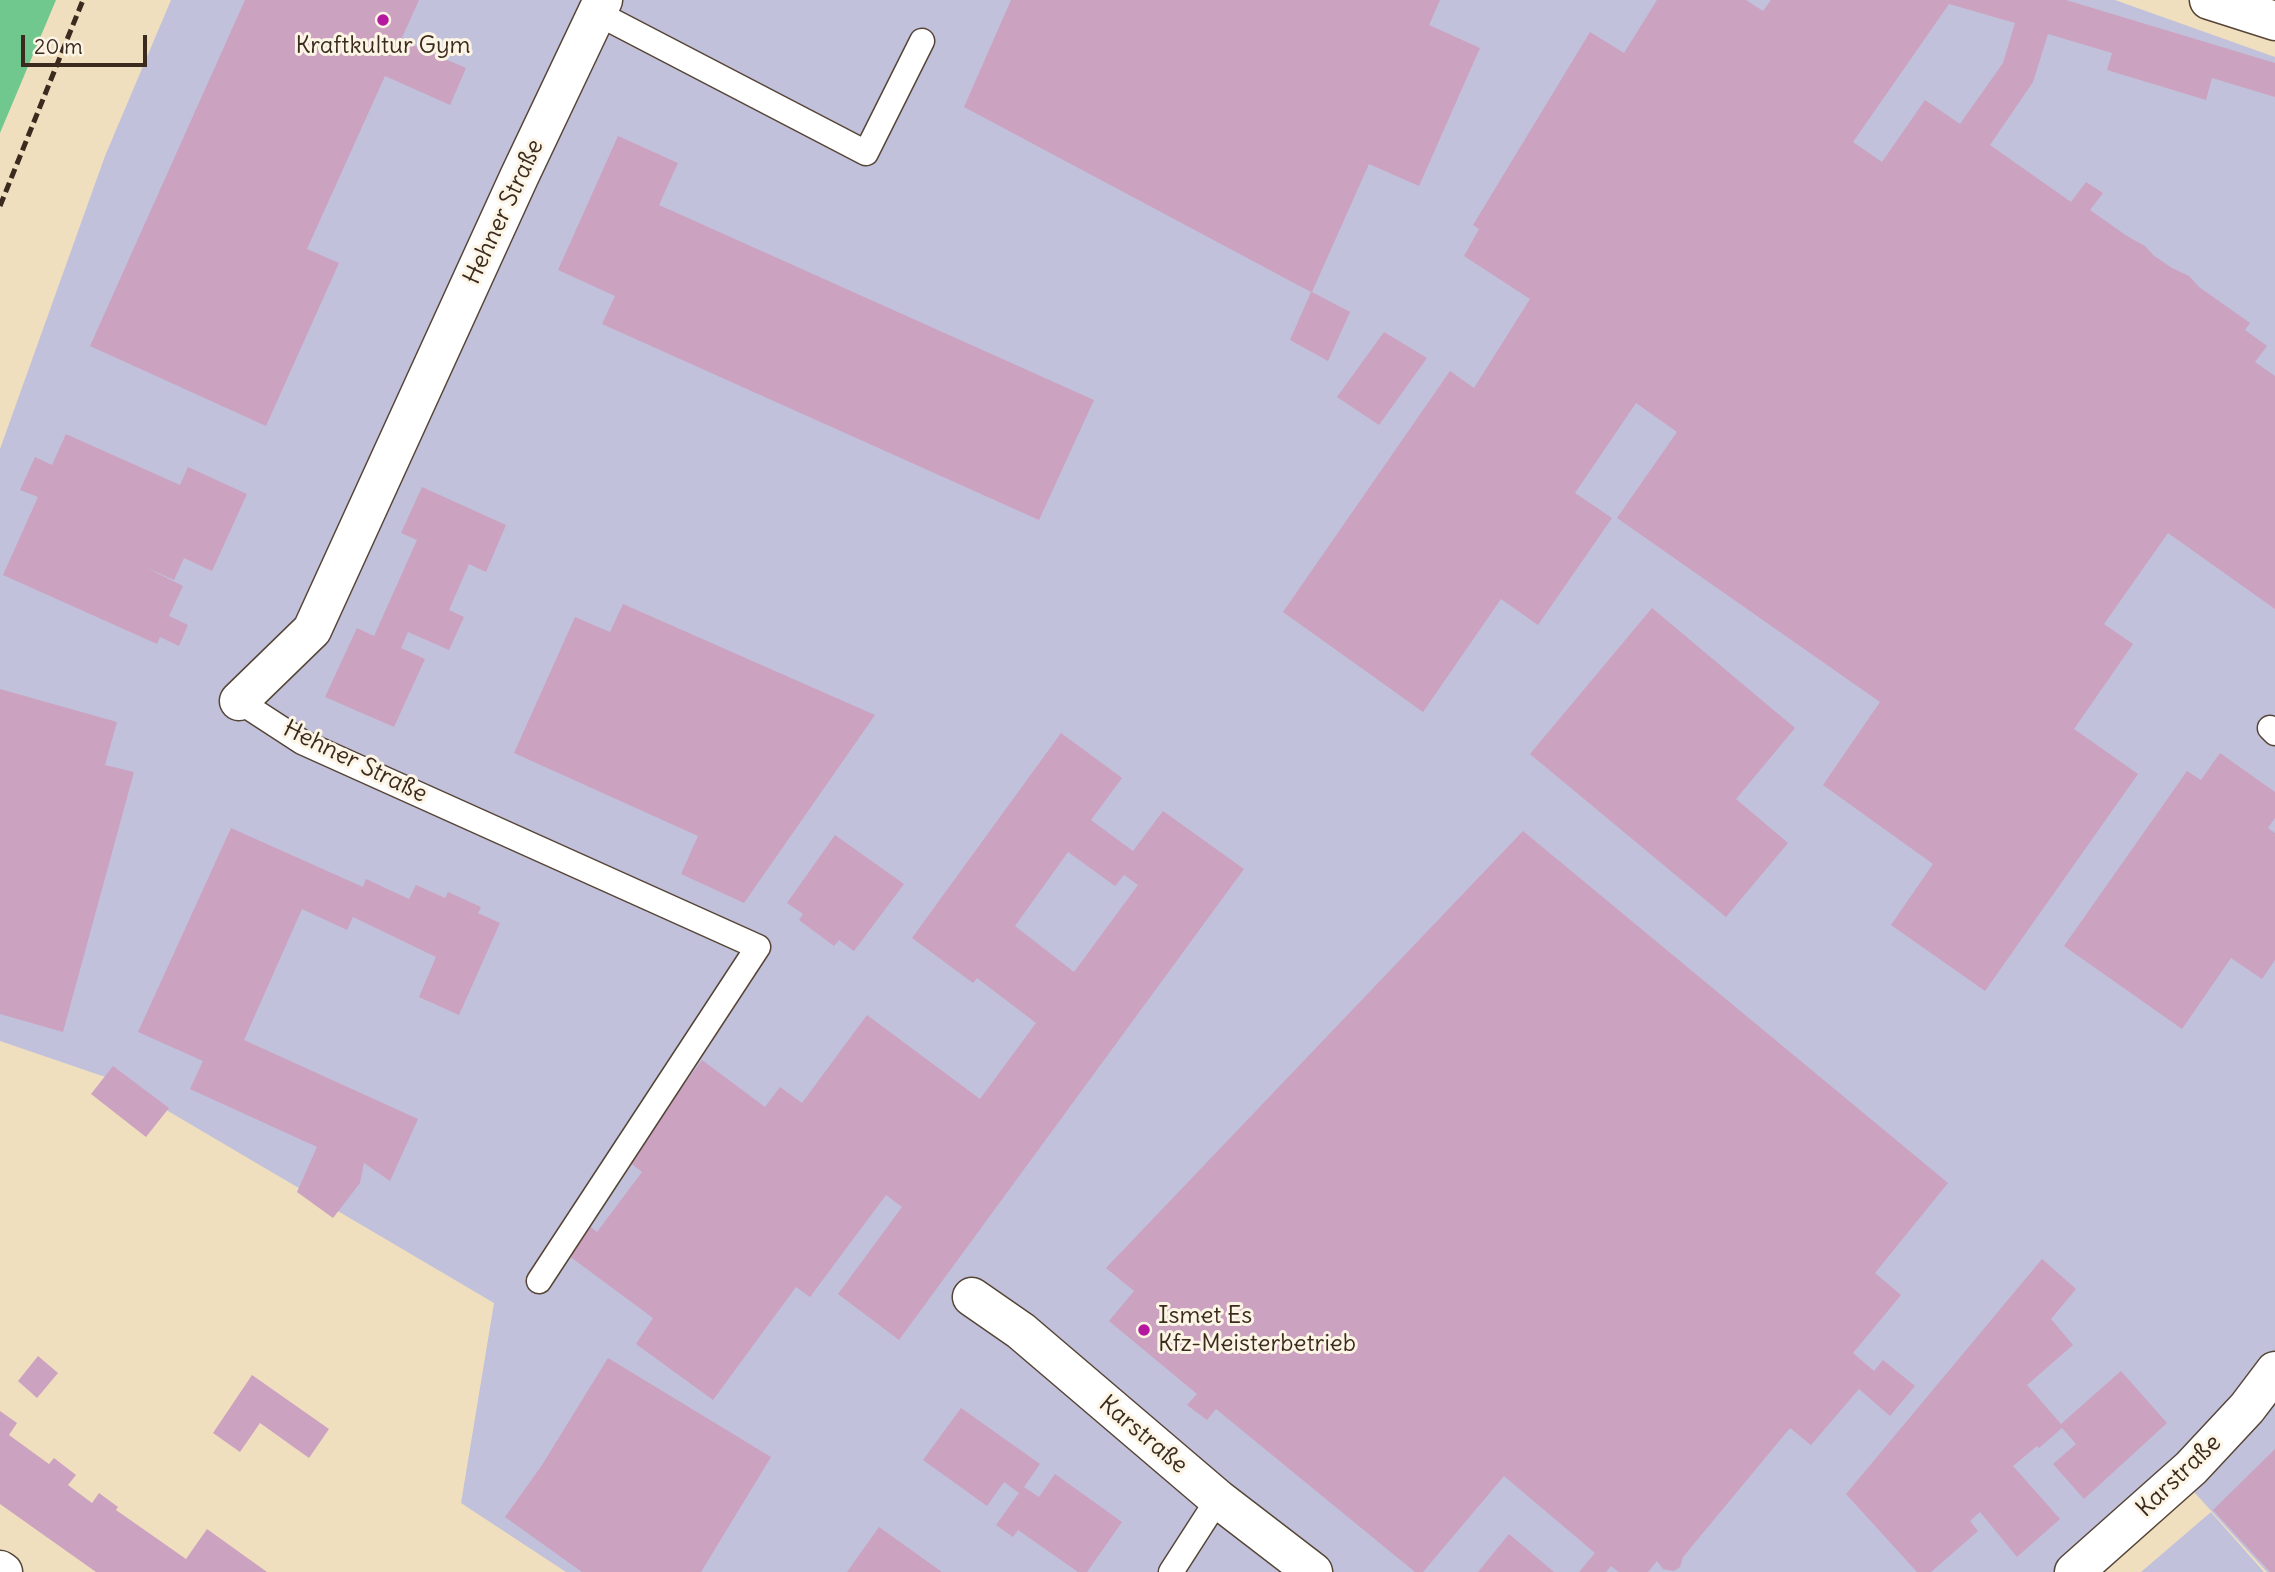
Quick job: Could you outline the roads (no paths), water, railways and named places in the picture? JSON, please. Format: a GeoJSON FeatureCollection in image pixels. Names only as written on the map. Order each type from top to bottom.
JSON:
{"type":"FeatureCollection","features":[{"type":"Feature","properties":{"kind":"street"},"geometry":{"type":"LineString","coordinates":[[2209,0],[2275,21]]}},
{"type":"Feature","properties":{"kind":"street","name":"Hehner Straße"},"geometry":{"type":"LineString","coordinates":[[239,701],[312,630],[600,6]]}},
{"type":"Feature","properties":{"kind":"street","name":"Karstraße"},"geometry":{"type":"LineString","coordinates":[[972,1297],[1021,1331],[1218,1499],[1313,1572]]}},
{"type":"Feature","properties":{"kind":"street","name":"Karstraße"},"geometry":{"type":"LineString","coordinates":[[2074,1572],[2191,1468],[2247,1408],[2275,1371]]}},
{"type":"Feature","properties":{"kind":"lane"},"geometry":{"type":"LineString","coordinates":[[600,6],[866,153],[922,41]]}},
{"type":"Feature","properties":{"kind":"lane","name":"Hehner Straße"},"geometry":{"type":"LineString","coordinates":[[239,701],[302,742],[758,947],[539,1281]]}},
{"type":"Feature","properties":{"kind":"lane"},"geometry":{"type":"LineString","coordinates":[[1171,1572],[1218,1499]]}},
{"type":"Feature","properties":{"kind":"railway"},"geometry":{"type":"LineString","coordinates":[[0,206],[83,0]]}},
{"type":"Feature","properties":{"kind":"place","name":"Kraftkultur Gym"},"geometry":{"type":"Point","coordinates":[383,20]}},
{"type":"Feature","properties":{"kind":"place","name":"Ismet Es Kfz-Meisterbetrieb"},"geometry":{"type":"Point","coordinates":[1144,1330]}}]}
